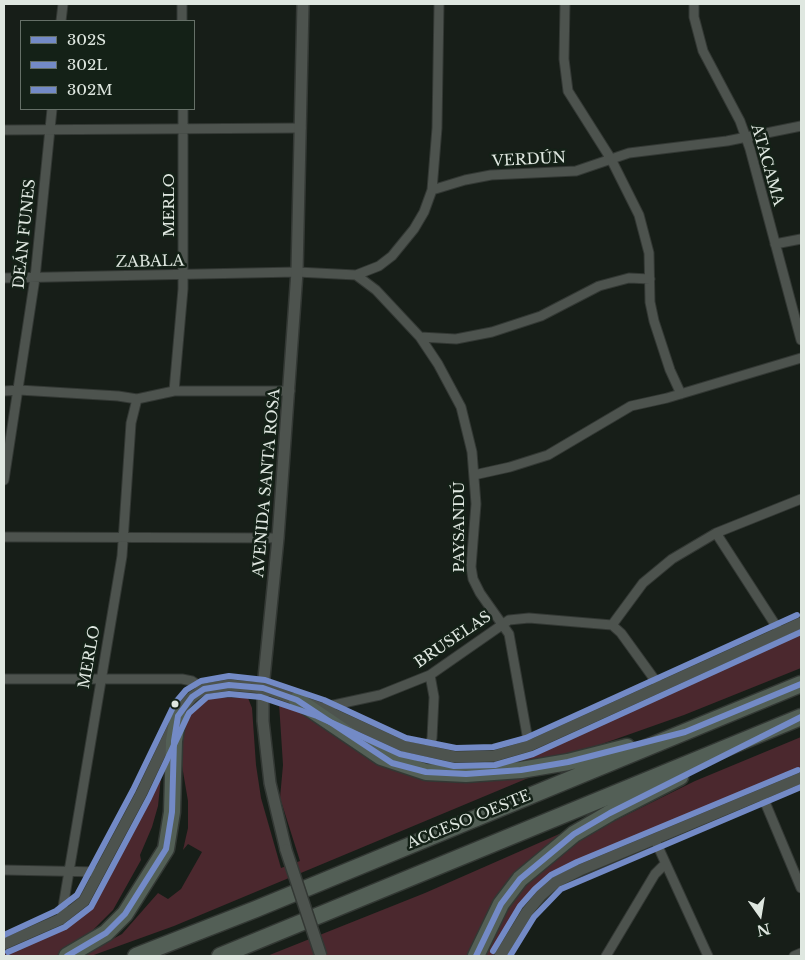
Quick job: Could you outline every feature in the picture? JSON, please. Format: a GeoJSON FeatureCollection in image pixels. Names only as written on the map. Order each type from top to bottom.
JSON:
{"type":"FeatureCollection","features":[{"type":"Feature","properties":{"kind":"highway","name":"ACCESO OESTE"},"geometry":{"type":"LineString","coordinates":[[136,956],[256,909],[801,684]]}},
{"type":"Feature","properties":{"kind":"highway"},"geometry":{"type":"LineString","coordinates":[[297,700],[380,757],[406,767],[445,774],[521,770],[568,762],[685,732]]}},
{"type":"Feature","properties":{"kind":"highway"},"geometry":{"type":"LineString","coordinates":[[67,956],[106,933],[125,914],[166,849],[172,812],[174,741],[178,716]]}},
{"type":"Feature","properties":{"kind":"highway","name":"ACCESO OESTE"},"geometry":{"type":"LineString","coordinates":[[220,956],[801,717]]}},
{"type":"Feature","properties":{"kind":"highway"},"geometry":{"type":"LineString","coordinates":[[476,956],[501,904],[520,879],[574,834],[610,812],[785,724]]}},
{"type":"Feature","properties":{"kind":"street"},"geometry":{"type":"LineString","coordinates":[[61,20],[63,4]]}},
{"type":"Feature","properties":{"kind":"street"},"geometry":{"type":"LineString","coordinates":[[182,4],[182,20]]}},
{"type":"Feature","properties":{"kind":"street","name":"AVENIDA SANTA ROSA"},"geometry":{"type":"LineString","coordinates":[[303,4],[297,272],[278,538],[263,688],[263,721],[270,783],[286,850],[321,956]]}},
{"type":"Feature","properties":{"kind":"street"},"geometry":{"type":"LineString","coordinates":[[297,272],[356,275],[379,266],[392,256],[414,229],[424,212],[432,190],[438,128],[439,4]]}},
{"type":"Feature","properties":{"kind":"street"},"geometry":{"type":"LineString","coordinates":[[565,4],[564,59],[568,91],[611,158],[639,215],[649,254],[650,302],[654,321],[670,370],[681,394]]}},
{"type":"Feature","properties":{"kind":"street","name":"ATACAMA"},"geometry":{"type":"LineString","coordinates":[[694,4],[696,26],[703,51],[746,137],[801,340]]}},
{"type":"Feature","properties":{"kind":"street","name":"DEÁN FUNES"},"geometry":{"type":"LineString","coordinates":[[4,480],[35,278],[52,110]]}},
{"type":"Feature","properties":{"kind":"street","name":"MERLO"},"geometry":{"type":"LineString","coordinates":[[174,391],[184,275],[183,110]]}},
{"type":"Feature","properties":{"kind":"street","name":"VERDÚN"},"geometry":{"type":"LineString","coordinates":[[432,190],[465,180],[491,175],[576,171],[629,153],[706,144],[801,126]]}},
{"type":"Feature","properties":{"kind":"street"},"geometry":{"type":"LineString","coordinates":[[4,130],[301,128]]}},
{"type":"Feature","properties":{"kind":"street"},"geometry":{"type":"LineString","coordinates":[[775,244],[801,239]]}},
{"type":"Feature","properties":{"kind":"street","name":"ZABALA"},"geometry":{"type":"LineString","coordinates":[[4,278],[297,272]]}},
{"type":"Feature","properties":{"kind":"street","name":"PAYSANDÚ"},"geometry":{"type":"LineString","coordinates":[[356,275],[376,290],[420,336],[438,364],[461,407],[468,429],[474,475],[476,504],[473,579],[480,593],[508,634],[512,646],[529,746]]}},
{"type":"Feature","properties":{"kind":"street"},"geometry":{"type":"LineString","coordinates":[[420,336],[456,339],[492,332],[541,316],[599,286],[629,278],[650,280]]}},
{"type":"Feature","properties":{"kind":"street"},"geometry":{"type":"LineString","coordinates":[[474,475],[510,467],[548,455],[631,406],[681,394],[801,358]]}},
{"type":"Feature","properties":{"kind":"street"},"geometry":{"type":"LineString","coordinates":[[4,391],[19,390],[118,396],[137,399],[174,391],[290,391]]}},
{"type":"Feature","properties":{"kind":"street","name":"MERLO"},"geometry":{"type":"LineString","coordinates":[[61,919],[99,678],[124,539],[131,424],[137,399]]}},
{"type":"Feature","properties":{"kind":"street"},"geometry":{"type":"LineString","coordinates":[[660,687],[621,633],[612,625],[643,583],[656,571],[693,545],[716,533],[801,499]]}},
{"type":"Feature","properties":{"kind":"street"},"geometry":{"type":"LineString","coordinates":[[716,533],[780,632]]}},
{"type":"Feature","properties":{"kind":"street"},"geometry":{"type":"LineString","coordinates":[[4,537],[124,539],[278,538]]}},
{"type":"Feature","properties":{"kind":"street","name":"BRUSELAS"},"geometry":{"type":"LineString","coordinates":[[320,708],[380,695],[430,675],[509,620],[529,618],[612,625]]}},
{"type":"Feature","properties":{"kind":"street"},"geometry":{"type":"LineString","coordinates":[[4,944],[61,919],[84,900],[141,794],[178,716],[192,697],[204,689],[229,684],[263,688],[320,708],[403,746],[426,752],[477,757],[510,753],[529,746],[801,623]]}},
{"type":"Feature","properties":{"kind":"street"},"geometry":{"type":"LineString","coordinates":[[426,752],[432,738],[434,697],[430,675]]}},
{"type":"Feature","properties":{"kind":"street"},"geometry":{"type":"LineString","coordinates":[[4,679],[182,679],[192,681],[204,689]]}},
{"type":"Feature","properties":{"kind":"street"},"geometry":{"type":"LineString","coordinates":[[500,956],[526,912],[556,882],[801,778]]}},
{"type":"Feature","properties":{"kind":"street"},"geometry":{"type":"LineString","coordinates":[[762,795],[801,888]]}},
{"type":"Feature","properties":{"kind":"street"},"geometry":{"type":"LineString","coordinates":[[655,840],[708,956]]}},
{"type":"Feature","properties":{"kind":"street"},"geometry":{"type":"LineString","coordinates":[[606,956],[655,874],[665,864]]}},
{"type":"Feature","properties":{"kind":"street"},"geometry":{"type":"LineString","coordinates":[[4,870],[100,872]]}},
{"type":"Feature","properties":{"kind":"street"},"geometry":{"type":"LineString","coordinates":[[794,956],[801,953]]}},
{"type":"Feature","properties":{"kind":"shaded area"},"geometry":{"type":"Polygon","coordinates":[[[801,631],[801,668],[684,715],[551,762],[446,769],[400,760],[342,726],[419,759],[465,765],[509,760],[524,756],[801,631]]]}},
{"type":"Feature","properties":{"kind":"shaded area"},"geometry":{"type":"Polygon","coordinates":[[[206,697],[248,698],[252,708],[256,765],[261,798],[281,868],[300,861],[280,798],[283,765],[279,703],[296,708],[391,767],[533,776],[174,926],[91,956],[81,956],[122,934],[158,893],[168,899],[181,889],[202,852],[188,844],[183,850],[188,828],[188,801],[179,748],[187,719],[206,697]]]}},
{"type":"Feature","properties":{"kind":"shaded area"},"geometry":{"type":"Polygon","coordinates":[[[801,737],[801,775],[533,897],[498,956],[482,956],[502,917],[522,889],[542,868],[565,850],[602,827],[695,781],[801,737]]]}},
{"type":"Feature","properties":{"kind":"shaded area"},"geometry":{"type":"Polygon","coordinates":[[[162,767],[158,806],[152,827],[140,855],[141,860],[113,910],[88,935],[56,956],[4,956],[4,950],[34,940],[68,925],[89,906],[127,837],[162,767]]]}},
{"type":"Feature","properties":{"kind":"shaded area"},"geometry":{"type":"Polygon","coordinates":[[[582,824],[521,872],[472,956],[267,956],[425,893],[582,824]]]}},
{"type":"Feature","properties":{"kind":"transit line","name":"302M"},"geometry":{"type":"LineString","coordinates":[[4,935],[56,911],[77,895],[133,790],[175,703],[186,690],[201,681],[229,676],[265,680],[324,700],[406,738],[456,748],[493,747],[526,738],[797,615]]}},
{"type":"Feature","properties":{"kind":"transit line","name":"302L"},"geometry":{"type":"LineString","coordinates":[[8,952],[65,927],[91,907],[149,798],[189,713],[207,697],[229,694],[261,697],[317,716],[400,754],[454,766],[495,765],[533,754],[801,632]]}},
{"type":"Feature","properties":{"kind":"transit line","name":"302S"},"geometry":{"type":"LineString","coordinates":[[67,956],[106,933],[125,914],[166,849],[172,812],[174,741],[178,716],[192,697],[204,689],[229,685],[263,688],[297,700],[392,763],[426,772],[466,774],[521,770],[568,762],[685,732],[801,684]]}},
{"type":"Feature","properties":{"kind":"transit line","name":"302S"},"geometry":{"type":"LineString","coordinates":[[476,956],[501,904],[520,879],[574,834],[610,813],[801,717]]}},
{"type":"Feature","properties":{"kind":"transit line","name":"302M"},"geometry":{"type":"LineString","coordinates":[[493,951],[520,906],[551,875],[577,862],[798,770]]}},
{"type":"Feature","properties":{"kind":"transit line","name":"302L"},"geometry":{"type":"LineString","coordinates":[[510,956],[534,917],[561,889],[801,787]]}}]}
